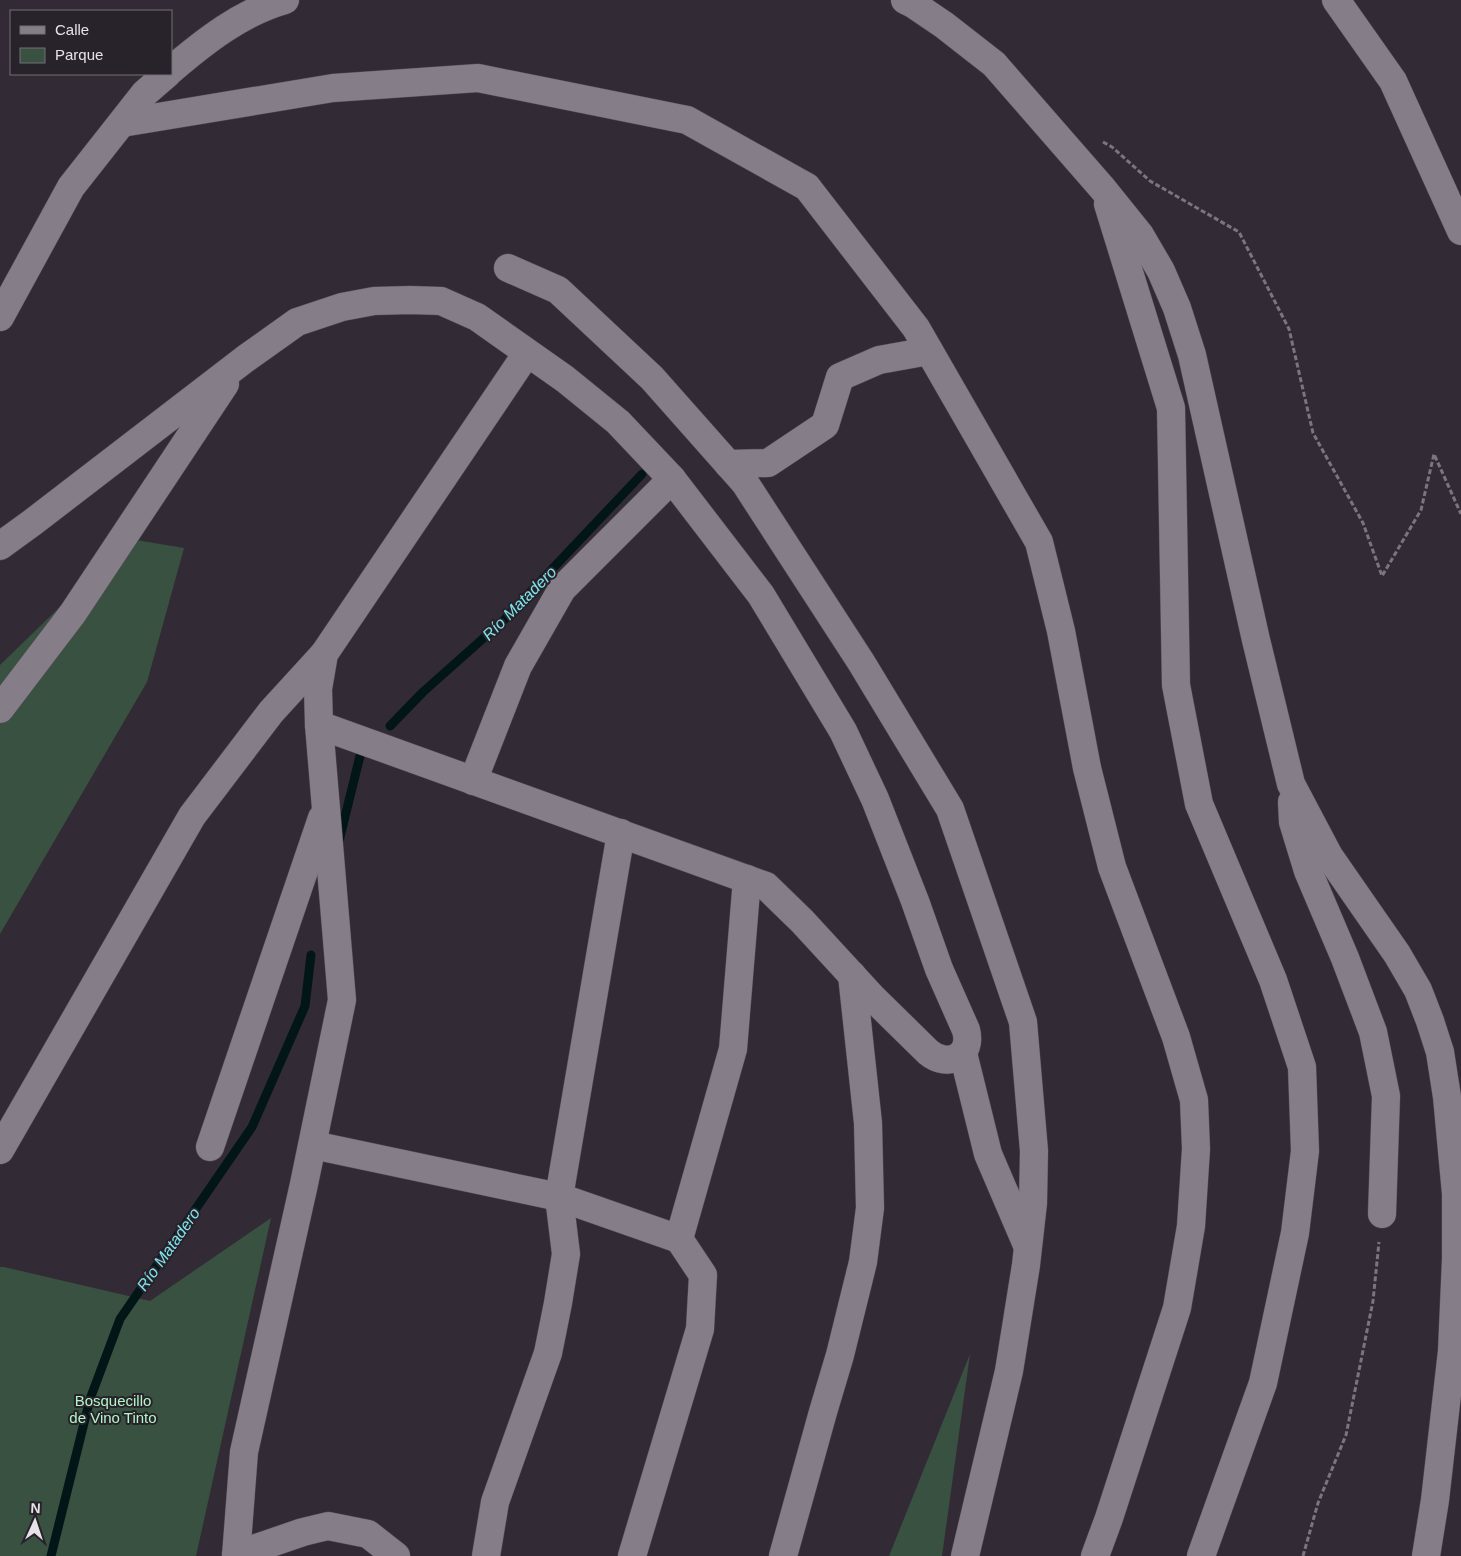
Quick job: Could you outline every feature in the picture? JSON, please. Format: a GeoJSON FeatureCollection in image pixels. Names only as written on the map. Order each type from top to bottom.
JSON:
{"type":"FeatureCollection","features":[{"type":"Feature","properties":{"kind":"street"},"geometry":{"type":"LineString","coordinates":[[172,69],[236,22],[265,6],[285,0]]}},
{"type":"Feature","properties":{"kind":"street"},"geometry":{"type":"LineString","coordinates":[[905,0],[944,25],[994,64],[1140,234],[1161,271],[1177,308],[1192,355],[1256,640],[1291,784],[1293,822],[1308,871],[1345,958],[1373,1032],[1386,1096],[1382,1214]]}},
{"type":"Feature","properties":{"kind":"street"},"geometry":{"type":"LineString","coordinates":[[1336,0],[1393,81],[1461,231]]}},
{"type":"Feature","properties":{"kind":"street"},"geometry":{"type":"LineString","coordinates":[[0,317],[71,187],[145,93],[166,75]]}},
{"type":"Feature","properties":{"kind":"street"},"geometry":{"type":"LineString","coordinates":[[122,123],[333,88],[478,78],[687,120],[807,187],[916,328],[1039,542],[1061,631],[1086,768],[1112,867],[1176,1036],[1194,1100],[1196,1149],[1191,1226],[1177,1308],[1095,1556]]}},
{"type":"Feature","properties":{"kind":"street"},"geometry":{"type":"LineString","coordinates":[[1103,189],[1171,408],[1176,685],[1199,804],[1273,980],[1302,1067],[1305,1151],[1295,1233],[1263,1382],[1200,1556]]}},
{"type":"Feature","properties":{"kind":"street"},"geometry":{"type":"LineString","coordinates":[[508,268],[558,290],[652,378],[745,483],[861,662],[950,809],[1023,1022],[1034,1151],[1033,1202],[1028,1247],[1009,1371],[965,1556]]}},
{"type":"Feature","properties":{"kind":"street"},"geometry":{"type":"LineString","coordinates":[[0,546],[238,364],[297,322],[342,306],[374,301],[410,300],[440,301],[478,317],[565,379],[618,422],[672,479],[761,595],[843,731],[875,799],[915,900],[939,969],[966,1030],[968,1037],[963,1053],[988,1154],[1028,1247]]}},
{"type":"Feature","properties":{"kind":"street"},"geometry":{"type":"LineString","coordinates":[[728,464],[768,463],[825,425],[840,377],[879,360],[929,351]]}},
{"type":"Feature","properties":{"kind":"street"},"geometry":{"type":"LineString","coordinates":[[0,1150],[192,816],[272,712],[324,654],[527,353]]}},
{"type":"Feature","properties":{"kind":"street"},"geometry":{"type":"LineString","coordinates":[[0,709],[73,613],[238,364]]}},
{"type":"Feature","properties":{"kind":"street"},"geometry":{"type":"LineString","coordinates":[[473,781],[518,666],[562,589],[672,479]]}},
{"type":"Feature","properties":{"kind":"street"},"geometry":{"type":"LineString","coordinates":[[324,654],[318,689],[319,725],[342,1000],[313,1145],[244,1452],[236,1555],[302,1532],[328,1526],[368,1534],[396,1556]]}},
{"type":"Feature","properties":{"kind":"street"},"geometry":{"type":"LineString","coordinates":[[319,725],[766,886],[802,921],[872,997],[935,1058],[952,1060],[963,1053]]}},
{"type":"Feature","properties":{"kind":"street"},"geometry":{"type":"LineString","coordinates":[[1291,784],[1329,856],[1398,954],[1418,990],[1440,1052],[1447,1097],[1455,1184],[1456,1259],[1452,1351],[1435,1500],[1426,1556]]}},
{"type":"Feature","properties":{"kind":"street"},"geometry":{"type":"LineString","coordinates":[[210,1147],[326,807]]}},
{"type":"Feature","properties":{"kind":"street"},"geometry":{"type":"LineString","coordinates":[[486,1556],[495,1502],[548,1353],[558,1304],[566,1254],[559,1197],[621,833]]}},
{"type":"Feature","properties":{"kind":"street"},"geometry":{"type":"LineString","coordinates":[[679,1239],[733,1049],[747,879]]}},
{"type":"Feature","properties":{"kind":"street"},"geometry":{"type":"LineString","coordinates":[[784,1556],[840,1355],[863,1262],[870,1208],[868,1123],[852,976]]}},
{"type":"Feature","properties":{"kind":"street"},"geometry":{"type":"LineString","coordinates":[[313,1145],[559,1197],[679,1239],[703,1275],[700,1329],[632,1556]]}},
{"type":"Feature","properties":{"kind":"path"},"geometry":{"type":"LineString","coordinates":[[1095,138],[1112,147],[1150,181],[1239,232],[1290,329],[1313,433],[1362,523],[1382,576],[1421,510],[1434,454],[1461,514]]}},
{"type":"Feature","properties":{"kind":"path"},"geometry":{"type":"LineString","coordinates":[[1303,1556],[1318,1503],[1346,1435],[1373,1300],[1382,1214]]}},
{"type":"Feature","properties":{"kind":"green space"},"geometry":{"type":"Polygon","coordinates":[[[130,539],[184,548],[147,682],[0,934],[0,665],[130,539]]]}},
{"type":"Feature","properties":{"kind":"green space","name":"Bosquecillo de Vino Tinto"},"geometry":{"type":"Polygon","coordinates":[[[271,1218],[196,1556],[0,1556],[0,1267],[150,1301],[271,1218]]]}},
{"type":"Feature","properties":{"kind":"green space"},"geometry":{"type":"Polygon","coordinates":[[[970,1354],[942,1556],[889,1556],[970,1354]]]}},
{"type":"Feature","properties":{"kind":"waterway","name":"Río Matadero"},"geometry":{"type":"LineString","coordinates":[[390,726],[423,692],[505,619],[642,474]]}},
{"type":"Feature","properties":{"kind":"waterway","name":"Río Matadero"},"geometry":{"type":"LineString","coordinates":[[339,841],[360,756]]}},
{"type":"Feature","properties":{"kind":"waterway","name":"Río Matadero"},"geometry":{"type":"LineString","coordinates":[[51,1556],[90,1399],[120,1319],[252,1127],[305,1006],[311,955]]}}]}
